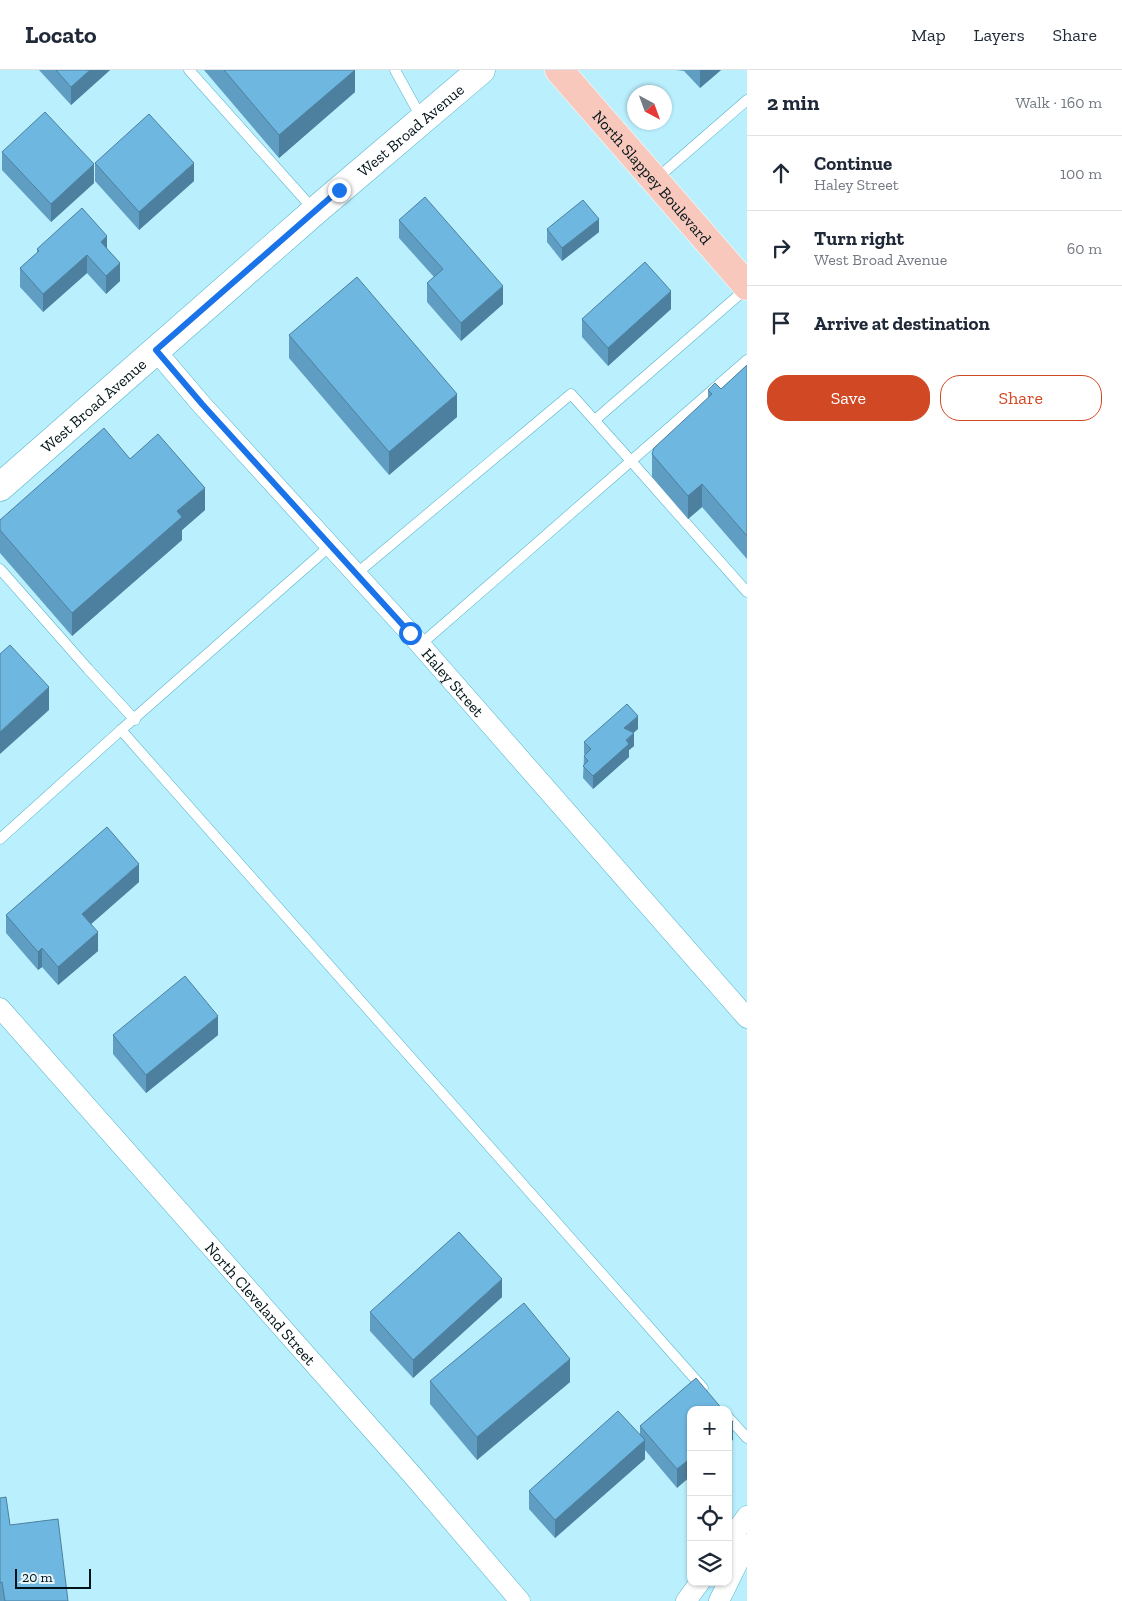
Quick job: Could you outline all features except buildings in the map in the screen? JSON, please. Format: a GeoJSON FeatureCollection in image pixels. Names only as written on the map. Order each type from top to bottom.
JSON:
{"type":"FeatureCollection","features":[{"type":"Feature","properties":{"kind":"main road","name":"West Broad Avenue"},"geometry":{"type":"LineString","coordinates":[[0,487],[315,211],[481,70]]}},
{"type":"Feature","properties":{"kind":"main road","name":"North Slappey Boulevard"},"geometry":{"type":"LineString","coordinates":[[559,70],[747,287]]}},
{"type":"Feature","properties":{"kind":"street","name":"Haley Street"},"geometry":{"type":"LineString","coordinates":[[156,350],[420,644],[747,1018]]}},
{"type":"Feature","properties":{"kind":"street","name":"North Cleveland Street"},"geometry":{"type":"LineString","coordinates":[[0,1008],[520,1601]]}},
{"type":"Feature","properties":{"kind":"street"},"geometry":{"type":"LineString","coordinates":[[729,1541],[747,1516]]}},
{"type":"Feature","properties":{"kind":"street"},"geometry":{"type":"LineString","coordinates":[[719,1601],[747,1544]]}},
{"type":"Feature","properties":{"kind":"street"},"geometry":{"type":"LineString","coordinates":[[686,1601],[697,1586]]}},
{"type":"Feature","properties":{"kind":"lane"},"geometry":{"type":"LineString","coordinates":[[188,70],[315,211]]}},
{"type":"Feature","properties":{"kind":"lane"},"geometry":{"type":"LineString","coordinates":[[395,70],[422,120]]}},
{"type":"Feature","properties":{"kind":"lane"},"geometry":{"type":"LineString","coordinates":[[655,180],[747,100]]}},
{"type":"Feature","properties":{"kind":"lane"},"geometry":{"type":"LineString","coordinates":[[595,420],[747,287]]}},
{"type":"Feature","properties":{"kind":"lane"},"geometry":{"type":"LineString","coordinates":[[420,644],[747,360]]}},
{"type":"Feature","properties":{"kind":"lane"},"geometry":{"type":"LineString","coordinates":[[356,574],[572,394],[747,592]]}},
{"type":"Feature","properties":{"kind":"lane"},"geometry":{"type":"LineString","coordinates":[[0,840],[121,730],[135,720],[330,546]]}},
{"type":"Feature","properties":{"kind":"lane"},"geometry":{"type":"LineString","coordinates":[[0,569],[135,720]]}},
{"type":"Feature","properties":{"kind":"lane"},"geometry":{"type":"LineString","coordinates":[[121,730],[709,1395]]}},
{"type":"Feature","properties":{"kind":"lane"},"geometry":{"type":"LineString","coordinates":[[732,1421],[747,1438]]}},
{"type":"Feature","properties":{"kind":"route"},"geometry":{"type":"LineString","coordinates":[[339,190],[156,350],[202,404],[410,633]]}}]}
